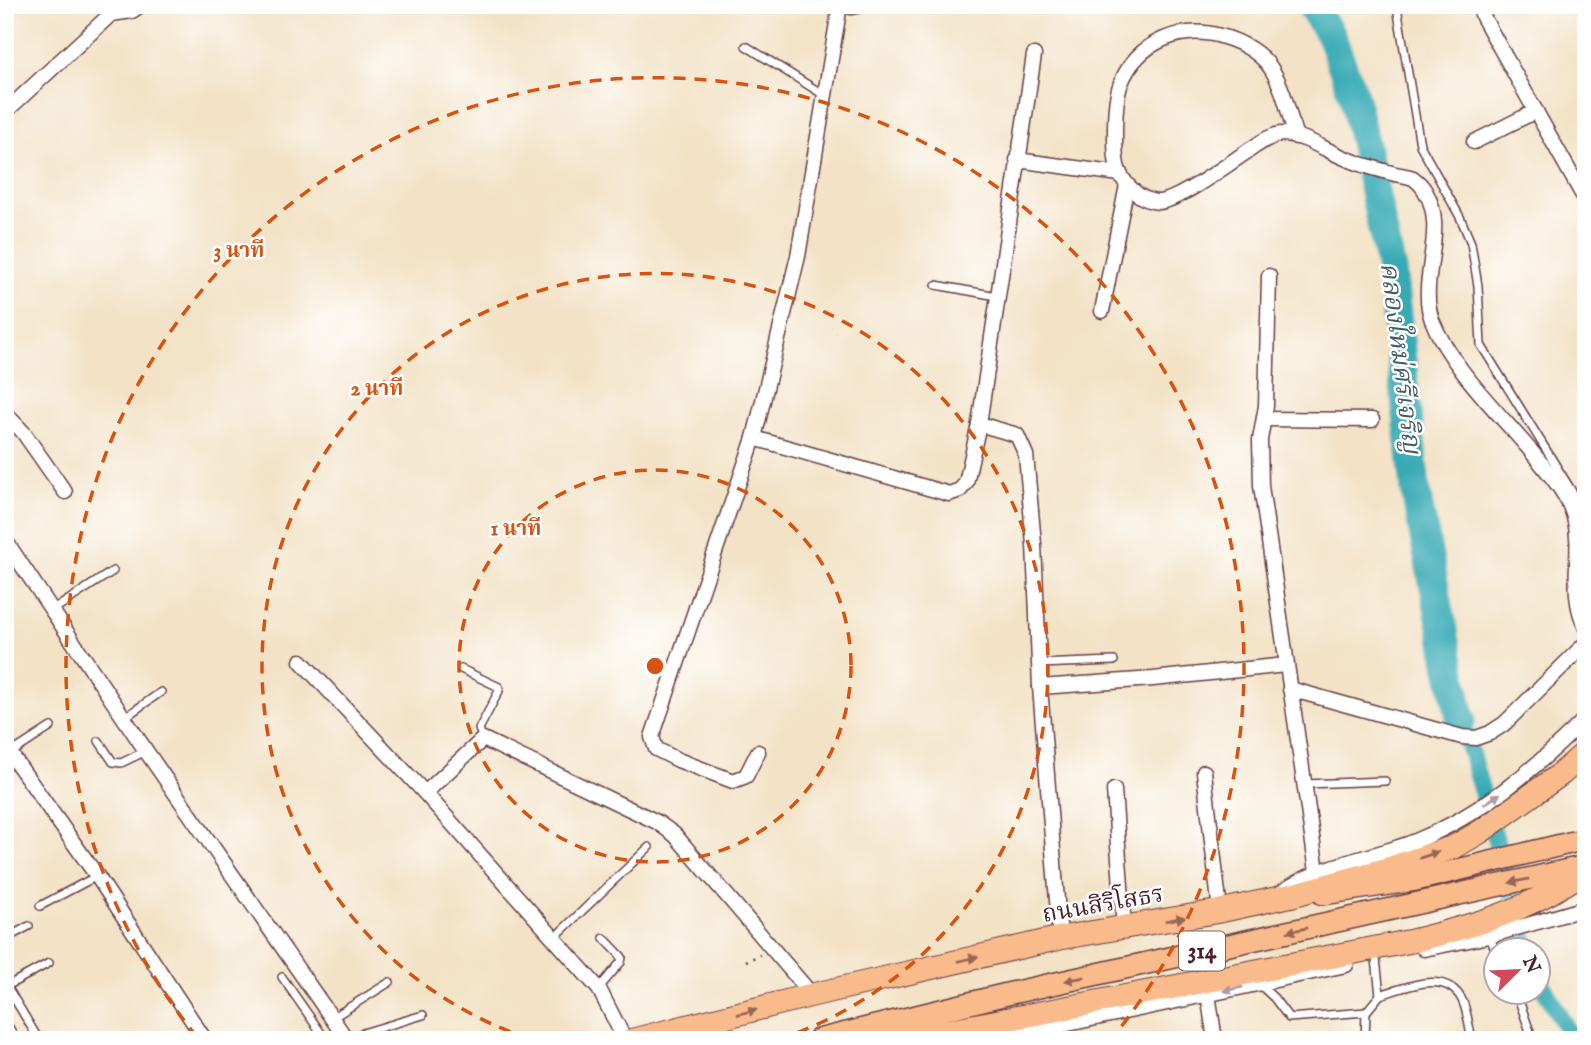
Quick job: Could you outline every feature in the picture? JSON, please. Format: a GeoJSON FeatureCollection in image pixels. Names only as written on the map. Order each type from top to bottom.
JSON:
{"type":"FeatureCollection","features":[{"type":"Feature","properties":{"kind":"highway"},"geometry":{"type":"LineString","coordinates":[[1293,895],[1391,868],[1454,847],[1520,804],[1586,752]]}},
{"type":"Feature","properties":{"kind":"highway"},"geometry":{"type":"LineString","coordinates":[[900,1040],[1412,941],[1473,926],[1526,906],[1567,883],[1586,868]]}},
{"type":"Feature","properties":{"kind":"highway","name":"ถนนสิริโสธร"},"geometry":{"type":"LineString","coordinates":[[633,1040],[813,995],[1060,939],[1220,911],[1293,895]]}},
{"type":"Feature","properties":{"kind":"main road","name":"ถนนสิริโสธร"},"geometry":{"type":"LineString","coordinates":[[1293,895],[1333,894],[1416,880],[1586,839]]}},
{"type":"Feature","properties":{"kind":"main road","name":"314"},"geometry":{"type":"LineString","coordinates":[[818,1040],[1007,993],[1586,868]]}},
{"type":"Feature","properties":{"kind":"street"},"geometry":{"type":"LineString","coordinates":[[5,112],[113,9],[132,11],[141,5]]}},
{"type":"Feature","properties":{"kind":"street"},"geometry":{"type":"LineString","coordinates":[[758,752],[746,776],[733,781],[678,761],[656,749],[652,737],[754,438],[798,256],[840,5]]}},
{"type":"Feature","properties":{"kind":"street"},"geometry":{"type":"LineString","coordinates":[[845,5],[861,5]]}},
{"type":"Feature","properties":{"kind":"street"},"geometry":{"type":"LineString","coordinates":[[1479,5],[1483,17],[1586,201]]}},
{"type":"Feature","properties":{"kind":"street"},"geometry":{"type":"LineString","coordinates":[[1296,137],[1271,69],[1256,53],[1236,40],[1206,32],[1186,31],[1157,41],[1130,65],[1119,86],[1115,165],[1123,180],[1143,199],[1159,202],[1176,197],[1269,139],[1283,134],[1349,160],[1412,178],[1424,190],[1434,211],[1429,285],[1430,316],[1441,340],[1486,400],[1553,478],[1567,501],[1574,519],[1575,593],[1580,618],[1586,628]]}},
{"type":"Feature","properties":{"kind":"street"},"geometry":{"type":"LineString","coordinates":[[754,438],[949,494],[960,490],[966,483],[979,424],[1034,55]]}},
{"type":"Feature","properties":{"kind":"street"},"geometry":{"type":"LineString","coordinates":[[1474,142],[1536,111]]}},
{"type":"Feature","properties":{"kind":"street"},"geometry":{"type":"LineString","coordinates":[[1017,160],[1123,180]]}},
{"type":"Feature","properties":{"kind":"street"},"geometry":{"type":"LineString","coordinates":[[1102,311],[1123,180]]}},
{"type":"Feature","properties":{"kind":"street"},"geometry":{"type":"LineString","coordinates":[[1269,276],[1264,419],[1260,440],[1261,486],[1317,871]]}},
{"type":"Feature","properties":{"kind":"street"},"geometry":{"type":"LineString","coordinates":[[5,413],[23,432],[65,492]]}},
{"type":"Feature","properties":{"kind":"street"},"geometry":{"type":"LineString","coordinates":[[1264,419],[1372,420]]}},
{"type":"Feature","properties":{"kind":"street"},"geometry":{"type":"LineString","coordinates":[[979,424],[1017,435],[1026,454],[1034,544],[1040,687],[1060,939]]}},
{"type":"Feature","properties":{"kind":"street"},"geometry":{"type":"LineString","coordinates":[[5,540],[146,751],[347,1039]]}},
{"type":"Feature","properties":{"kind":"street"},"geometry":{"type":"LineString","coordinates":[[1290,690],[1444,733],[1476,738],[1504,724],[1586,643]]}},
{"type":"Feature","properties":{"kind":"street"},"geometry":{"type":"LineString","coordinates":[[301,661],[425,793],[599,989],[625,1040]]}},
{"type":"Feature","properties":{"kind":"street"},"geometry":{"type":"LineString","coordinates":[[1040,687],[1286,665]]}},
{"type":"Feature","properties":{"kind":"street"},"geometry":{"type":"LineString","coordinates":[[1268,901],[1297,880],[1317,871],[1414,841],[1446,828],[1503,791],[1586,718]]}},
{"type":"Feature","properties":{"kind":"street"},"geometry":{"type":"LineString","coordinates":[[425,793],[483,739],[657,822],[675,835],[813,995]]}},
{"type":"Feature","properties":{"kind":"street"},"geometry":{"type":"LineString","coordinates":[[8,750],[97,876],[205,1040]]}},
{"type":"Feature","properties":{"kind":"street"},"geometry":{"type":"LineString","coordinates":[[1204,772],[1220,911]]}},
{"type":"Feature","properties":{"kind":"street"},"geometry":{"type":"LineString","coordinates":[[1114,790],[1124,928]]}},
{"type":"Feature","properties":{"kind":"street"},"geometry":{"type":"LineString","coordinates":[[1489,936],[1586,908]]}},
{"type":"Feature","properties":{"kind":"street"},"geometry":{"type":"LineString","coordinates":[[992,1040],[1482,937]]}},
{"type":"Feature","properties":{"kind":"street"},"geometry":{"type":"LineString","coordinates":[[1208,994],[1215,1040]]}},
{"type":"Feature","properties":{"kind":"lane"},"geometry":{"type":"LineString","coordinates":[[1398,13],[1420,145],[1469,233],[1478,286],[1481,345],[1586,514]]}},
{"type":"Feature","properties":{"kind":"lane"},"geometry":{"type":"LineString","coordinates":[[746,46],[824,95]]}},
{"type":"Feature","properties":{"kind":"lane"},"geometry":{"type":"LineString","coordinates":[[936,285],[997,296]]}},
{"type":"Feature","properties":{"kind":"lane"},"geometry":{"type":"LineString","coordinates":[[53,610],[113,571]]}},
{"type":"Feature","properties":{"kind":"lane"},"geometry":{"type":"LineString","coordinates":[[1039,664],[1114,661]]}},
{"type":"Feature","properties":{"kind":"lane"},"geometry":{"type":"LineString","coordinates":[[461,669],[499,687],[480,729],[483,739]]}},
{"type":"Feature","properties":{"kind":"lane"},"geometry":{"type":"LineString","coordinates":[[124,718],[160,692]]}},
{"type":"Feature","properties":{"kind":"lane"},"geometry":{"type":"LineString","coordinates":[[8,750],[51,727]]}},
{"type":"Feature","properties":{"kind":"lane"},"geometry":{"type":"LineString","coordinates":[[99,741],[113,762],[121,763],[146,751]]}},
{"type":"Feature","properties":{"kind":"lane"},"geometry":{"type":"LineString","coordinates":[[1304,784],[1385,780]]}},
{"type":"Feature","properties":{"kind":"lane"},"geometry":{"type":"LineString","coordinates":[[554,938],[649,847]]}},
{"type":"Feature","properties":{"kind":"lane"},"geometry":{"type":"LineString","coordinates":[[40,906],[97,876]]}},
{"type":"Feature","properties":{"kind":"lane"},"geometry":{"type":"LineString","coordinates":[[5,939],[29,926]]}},
{"type":"Feature","properties":{"kind":"lane"},"geometry":{"type":"LineString","coordinates":[[599,989],[621,962],[622,957],[604,938]]}},
{"type":"Feature","properties":{"kind":"lane"},"geometry":{"type":"LineString","coordinates":[[1376,959],[1380,995]]}},
{"type":"Feature","properties":{"kind":"lane"},"geometry":{"type":"LineString","coordinates":[[39,1040],[6,984],[49,963]]}},
{"type":"Feature","properties":{"kind":"lane"},"geometry":{"type":"LineString","coordinates":[[282,977],[326,1040]]}},
{"type":"Feature","properties":{"kind":"lane"},"geometry":{"type":"LineString","coordinates":[[332,1018],[390,982]]}},
{"type":"Feature","properties":{"kind":"lane"},"geometry":{"type":"LineString","coordinates":[[1365,1040],[1366,1012],[1380,995],[1423,982],[1444,983],[1454,989],[1463,1003],[1472,1040]]}},
{"type":"Feature","properties":{"kind":"lane"},"geometry":{"type":"LineString","coordinates":[[1258,984],[1274,998],[1289,1018],[1366,1012]]}},
{"type":"Feature","properties":{"kind":"lane"},"geometry":{"type":"LineString","coordinates":[[1521,1006],[1533,1040]]}},
{"type":"Feature","properties":{"kind":"lane"},"geometry":{"type":"LineString","coordinates":[[347,1039],[423,1015]]}},
{"type":"Feature","properties":{"kind":"lane"},"geometry":{"type":"LineString","coordinates":[[5,1020],[16,1040]]}},
{"type":"Feature","properties":{"kind":"waterway","name":"คลองใหม่ศรีเจริญ"},"geometry":{"type":"LineString","coordinates":[[1311,5],[1331,36],[1354,97],[1392,273],[1416,494],[1461,720]]}},
{"type":"Feature","properties":{"kind":"waterway"},"geometry":{"type":"LineString","coordinates":[[1461,720],[1524,936]]}},
{"type":"Feature","properties":{"kind":"waterway"},"geometry":{"type":"LineString","coordinates":[[1552,1002],[1573,1040]]}}]}
